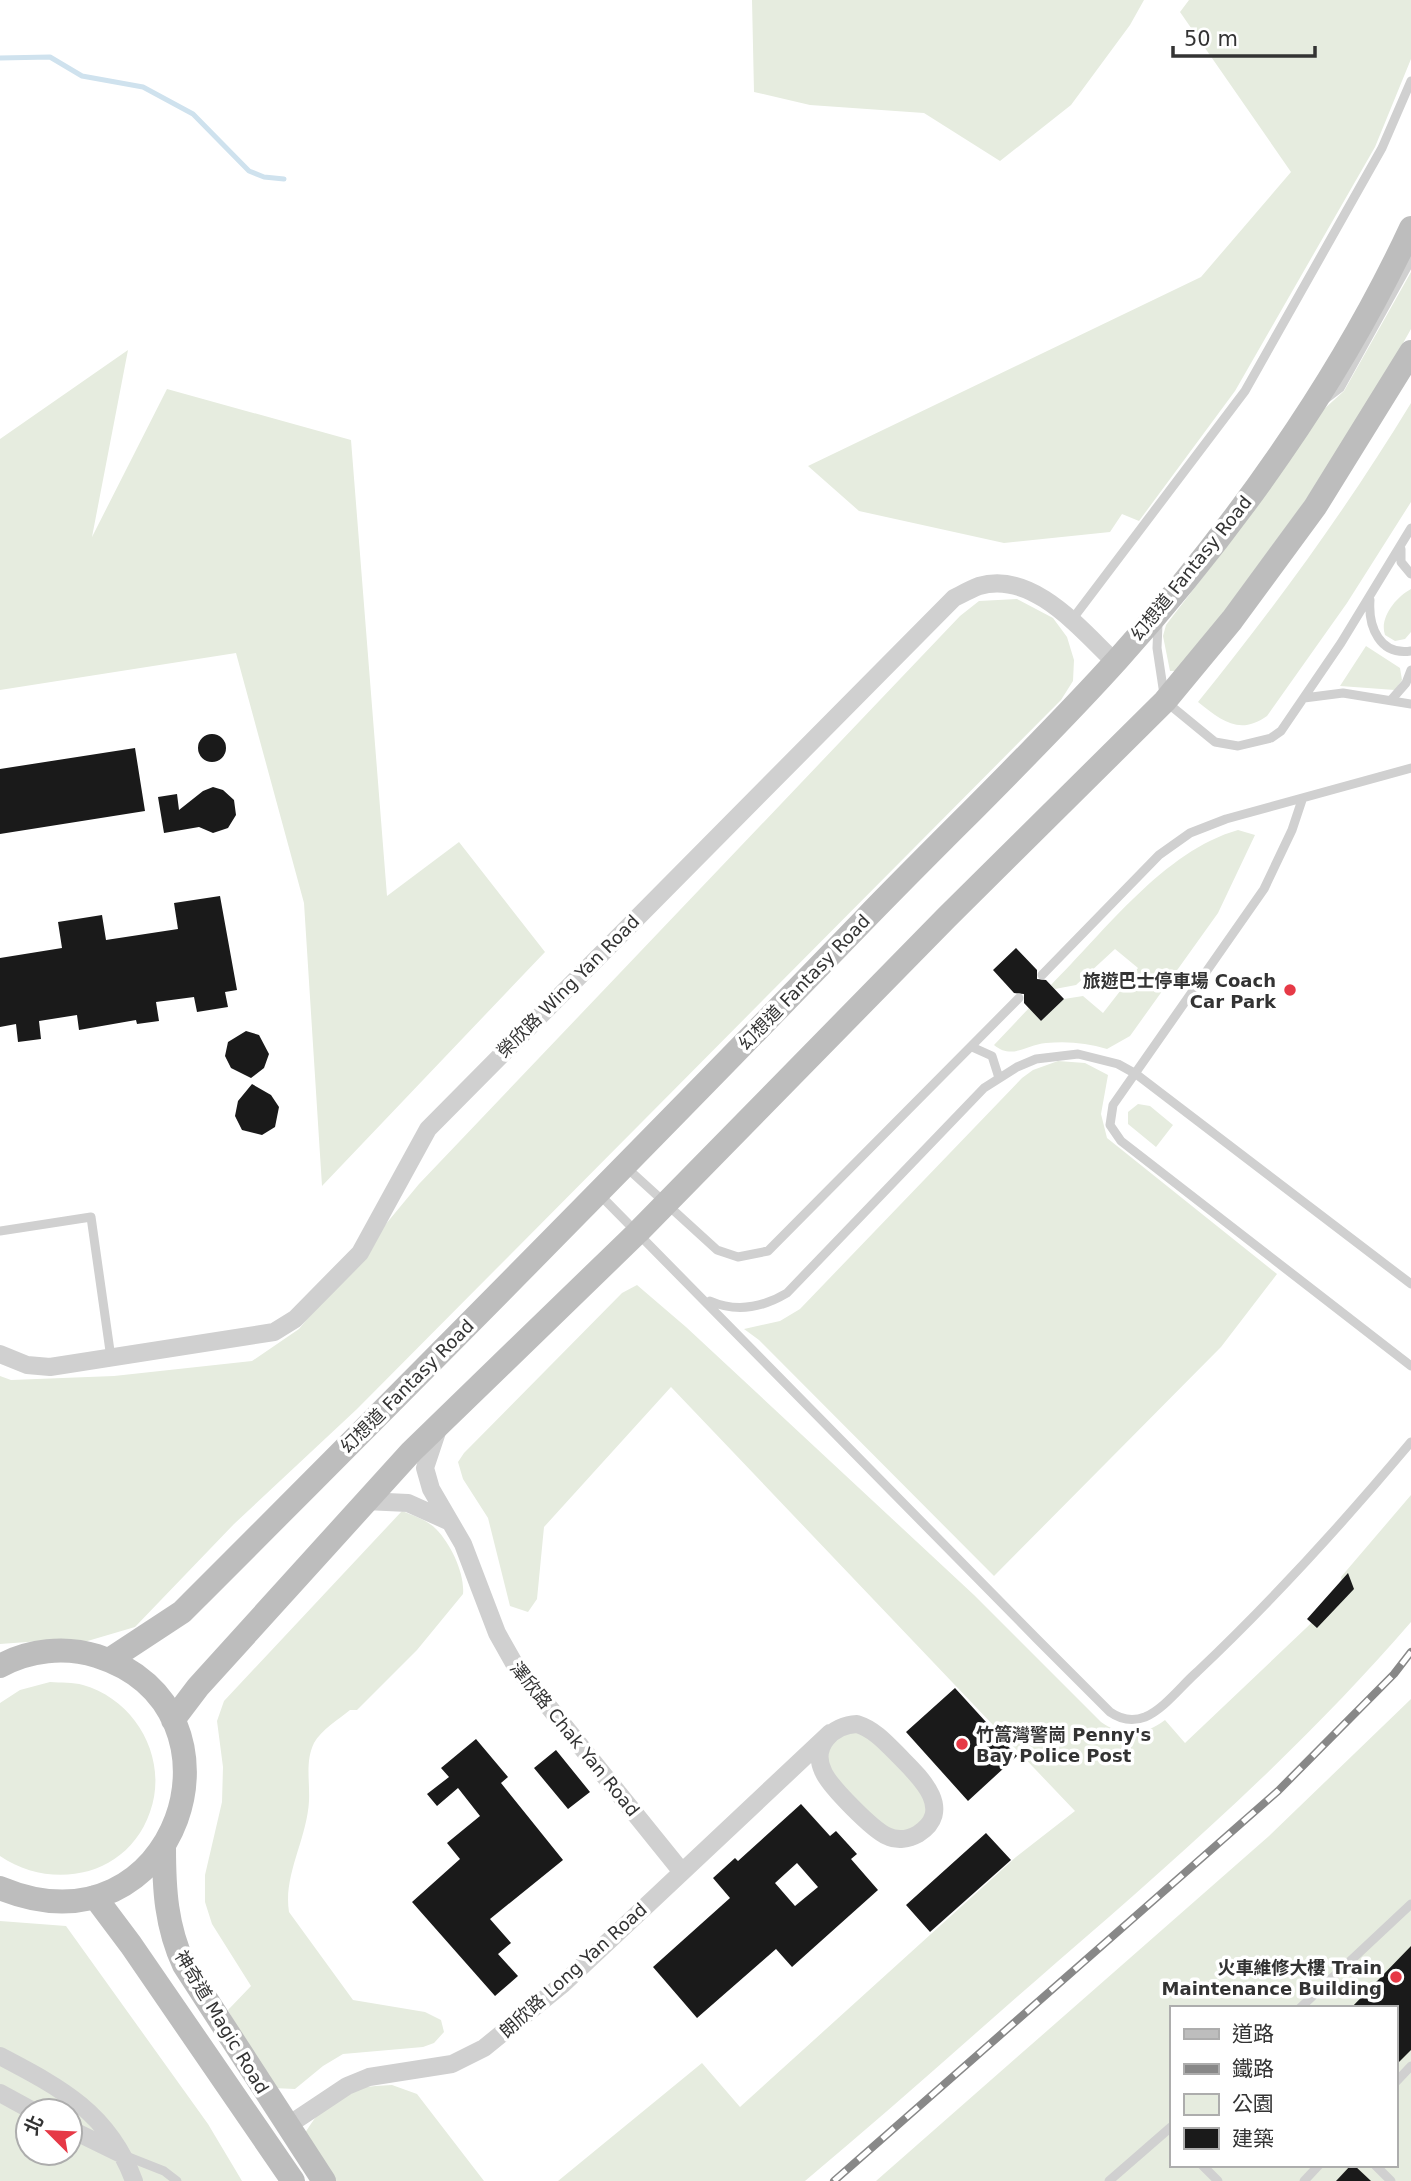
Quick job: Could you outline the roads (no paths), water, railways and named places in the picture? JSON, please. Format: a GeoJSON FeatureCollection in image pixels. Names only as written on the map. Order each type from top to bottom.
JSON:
{"type":"FeatureCollection","features":[{"type":"Feature","properties":{"kind":"main road","name":"幻想道 Fantasy Road"},"geometry":{"type":"LineString","coordinates":[[109,1660],[182,1612],[626,1167],[1115,662],[1232,520],[1302,420],[1357,330],[1411,228]]}},
{"type":"Feature","properties":{"kind":"main road"},"geometry":{"type":"LineString","coordinates":[[173,1720],[198,1687],[365,1501],[665,1205],[947,917],[1165,701],[1232,620],[1315,507],[1411,352]]}},
{"type":"Feature","properties":{"kind":"main road"},"geometry":{"type":"LineString","coordinates":[[0,1888],[24,1898],[60,1902],[95,1897],[122,1886],[145,1869],[164,1847],[178,1820],[185,1791],[185,1761],[173,1720],[159,1698],[130,1671],[86,1652],[62,1650],[4,1661]]}},
{"type":"Feature","properties":{"kind":"main road","name":"神奇道 Magic Road"},"geometry":{"type":"LineString","coordinates":[[164,1847],[167,1913],[176,1948],[201,1994],[324,2181]]}},
{"type":"Feature","properties":{"kind":"main road","name":"神奇道 Magic Road"},"geometry":{"type":"LineString","coordinates":[[95,1897],[293,2181]]}},
{"type":"Feature","properties":{"kind":"street","name":"榮欣路 Wing Yan Road"},"geometry":{"type":"LineString","coordinates":[[0,1354],[39,1367],[274,1332],[295,1319],[360,1253],[428,1129],[954,598],[981,586],[1004,585],[1027,590],[1049,601],[1115,662]]}},
{"type":"Feature","properties":{"kind":"street","name":"澤欣路 Chak Yan Road"},"geometry":{"type":"LineString","coordinates":[[441,1424],[425,1468],[431,1489],[463,1544],[497,1633],[515,1665],[682,1872]]}},
{"type":"Feature","properties":{"kind":"street"},"geometry":{"type":"LineString","coordinates":[[365,1501],[408,1503],[448,1521]]}},
{"type":"Feature","properties":{"kind":"street"},"geometry":{"type":"LineString","coordinates":[[847,1724],[857,1724],[875,1732],[926,1783],[934,1799],[933,1813],[922,1830],[913,1836],[894,1839],[879,1832],[831,1783],[823,1771],[820,1757],[830,1733],[847,1724]]}},
{"type":"Feature","properties":{"kind":"street","name":"朗欣路 Long Yan Road"},"geometry":{"type":"LineString","coordinates":[[287,2126],[347,2086],[369,2077],[452,2064],[484,2049],[564,1984],[790,1774],[830,1733]]}},
{"type":"Feature","properties":{"kind":"street"},"geometry":{"type":"LineString","coordinates":[[790,1774],[815,1773],[831,1783]]}},
{"type":"Feature","properties":{"kind":"street"},"geometry":{"type":"LineString","coordinates":[[0,2056],[76,2100],[98,2119],[124,2156],[134,2181]]}},
{"type":"Feature","properties":{"kind":"street"},"geometry":{"type":"LineString","coordinates":[[84,2136],[124,2156]]}},
{"type":"Feature","properties":{"kind":"lane"},"geometry":{"type":"LineString","coordinates":[[1071,621],[1245,391],[1382,148],[1411,80]]}},
{"type":"Feature","properties":{"kind":"lane"},"geometry":{"type":"LineString","coordinates":[[1302,420],[1340,388],[1411,260]]}},
{"type":"Feature","properties":{"kind":"lane"},"geometry":{"type":"LineString","coordinates":[[1411,528],[1401,562],[1411,574]]}},
{"type":"Feature","properties":{"kind":"lane"},"geometry":{"type":"LineString","coordinates":[[1162,608],[1157,638],[1165,701],[1205,736],[1238,746],[1261,743],[1280,731],[1304,698],[1407,542]]}},
{"type":"Feature","properties":{"kind":"lane"},"geometry":{"type":"LineString","coordinates":[[1370,599],[1370,618],[1376,636],[1394,650],[1411,651]]}},
{"type":"Feature","properties":{"kind":"lane"},"geometry":{"type":"LineString","coordinates":[[1392,699],[1406,683],[1411,670]]}},
{"type":"Feature","properties":{"kind":"lane"},"geometry":{"type":"LineString","coordinates":[[1304,698],[1343,692],[1411,704]]}},
{"type":"Feature","properties":{"kind":"lane"},"geometry":{"type":"LineString","coordinates":[[1042,975],[1174,843],[1217,822],[1411,768]]}},
{"type":"Feature","properties":{"kind":"lane"},"geometry":{"type":"LineString","coordinates":[[1302,800],[1280,860],[1264,889],[1113,1105],[1110,1125],[1121,1142],[1411,1366]]}},
{"type":"Feature","properties":{"kind":"lane"},"geometry":{"type":"LineString","coordinates":[[626,1167],[717,1250],[750,1257],[768,1251],[1019,998]]}},
{"type":"Feature","properties":{"kind":"lane"},"geometry":{"type":"LineString","coordinates":[[972,1046],[992,1056],[999,1078]]}},
{"type":"Feature","properties":{"kind":"lane"},"geometry":{"type":"LineString","coordinates":[[704,1298],[720,1305],[746,1308],[772,1302],[787,1293],[984,1088],[1036,1059],[1067,1054],[1098,1057],[1136,1074],[1411,1284]]}},
{"type":"Feature","properties":{"kind":"lane"},"geometry":{"type":"LineString","coordinates":[[599,1193],[1038,1640],[1110,1712],[1122,1719],[1136,1720],[1150,1715],[1203,1666],[1294,1573],[1411,1442]]}},
{"type":"Feature","properties":{"kind":"lane"},"geometry":{"type":"LineString","coordinates":[[0,1231],[91,1217],[111,1358]]}},
{"type":"Feature","properties":{"kind":"lane"},"geometry":{"type":"LineString","coordinates":[[1302,2006],[1411,1904]]}},
{"type":"Feature","properties":{"kind":"lane"},"geometry":{"type":"LineString","coordinates":[[1397,2081],[1411,2066]]}},
{"type":"Feature","properties":{"kind":"lane"},"geometry":{"type":"LineString","coordinates":[[1110,2181],[1170,2131]]}},
{"type":"Feature","properties":{"kind":"lane"},"geometry":{"type":"LineString","coordinates":[[124,2156],[164,2171],[177,2181]]}},
{"type":"Feature","properties":{"kind":"lane"},"geometry":{"type":"LineString","coordinates":[[1204,2167],[1218,2181]]}},
{"type":"Feature","properties":{"kind":"lane"},"geometry":{"type":"LineString","coordinates":[[1304,2181],[1318,2167]]}},
{"type":"Feature","properties":{"kind":"lane"},"geometry":{"type":"LineString","coordinates":[[1376,2167],[1391,2181]]}},
{"type":"Feature","properties":{"kind":"waterway"},"geometry":{"type":"LineString","coordinates":[[0,58],[50,57],[82,76],[143,87],[193,114],[249,171],[264,177],[284,179]]}},
{"type":"Feature","properties":{"kind":"railway"},"geometry":{"type":"LineString","coordinates":[[834,2181],[1278,1791],[1394,1674],[1411,1652]]}},
{"type":"Feature","properties":{"kind":"place","name":"旅遊巴士停車場 Coach Car Park"},"geometry":{"type":"Point","coordinates":[1290,990]}},
{"type":"Feature","properties":{"kind":"place","name":"竹篙灣警崗 Penny's Bay Police Post"},"geometry":{"type":"Point","coordinates":[962,1744]}},
{"type":"Feature","properties":{"kind":"place","name":"火車維修大樓 Train Maintenance Building"},"geometry":{"type":"Point","coordinates":[1396,1977]}}]}
